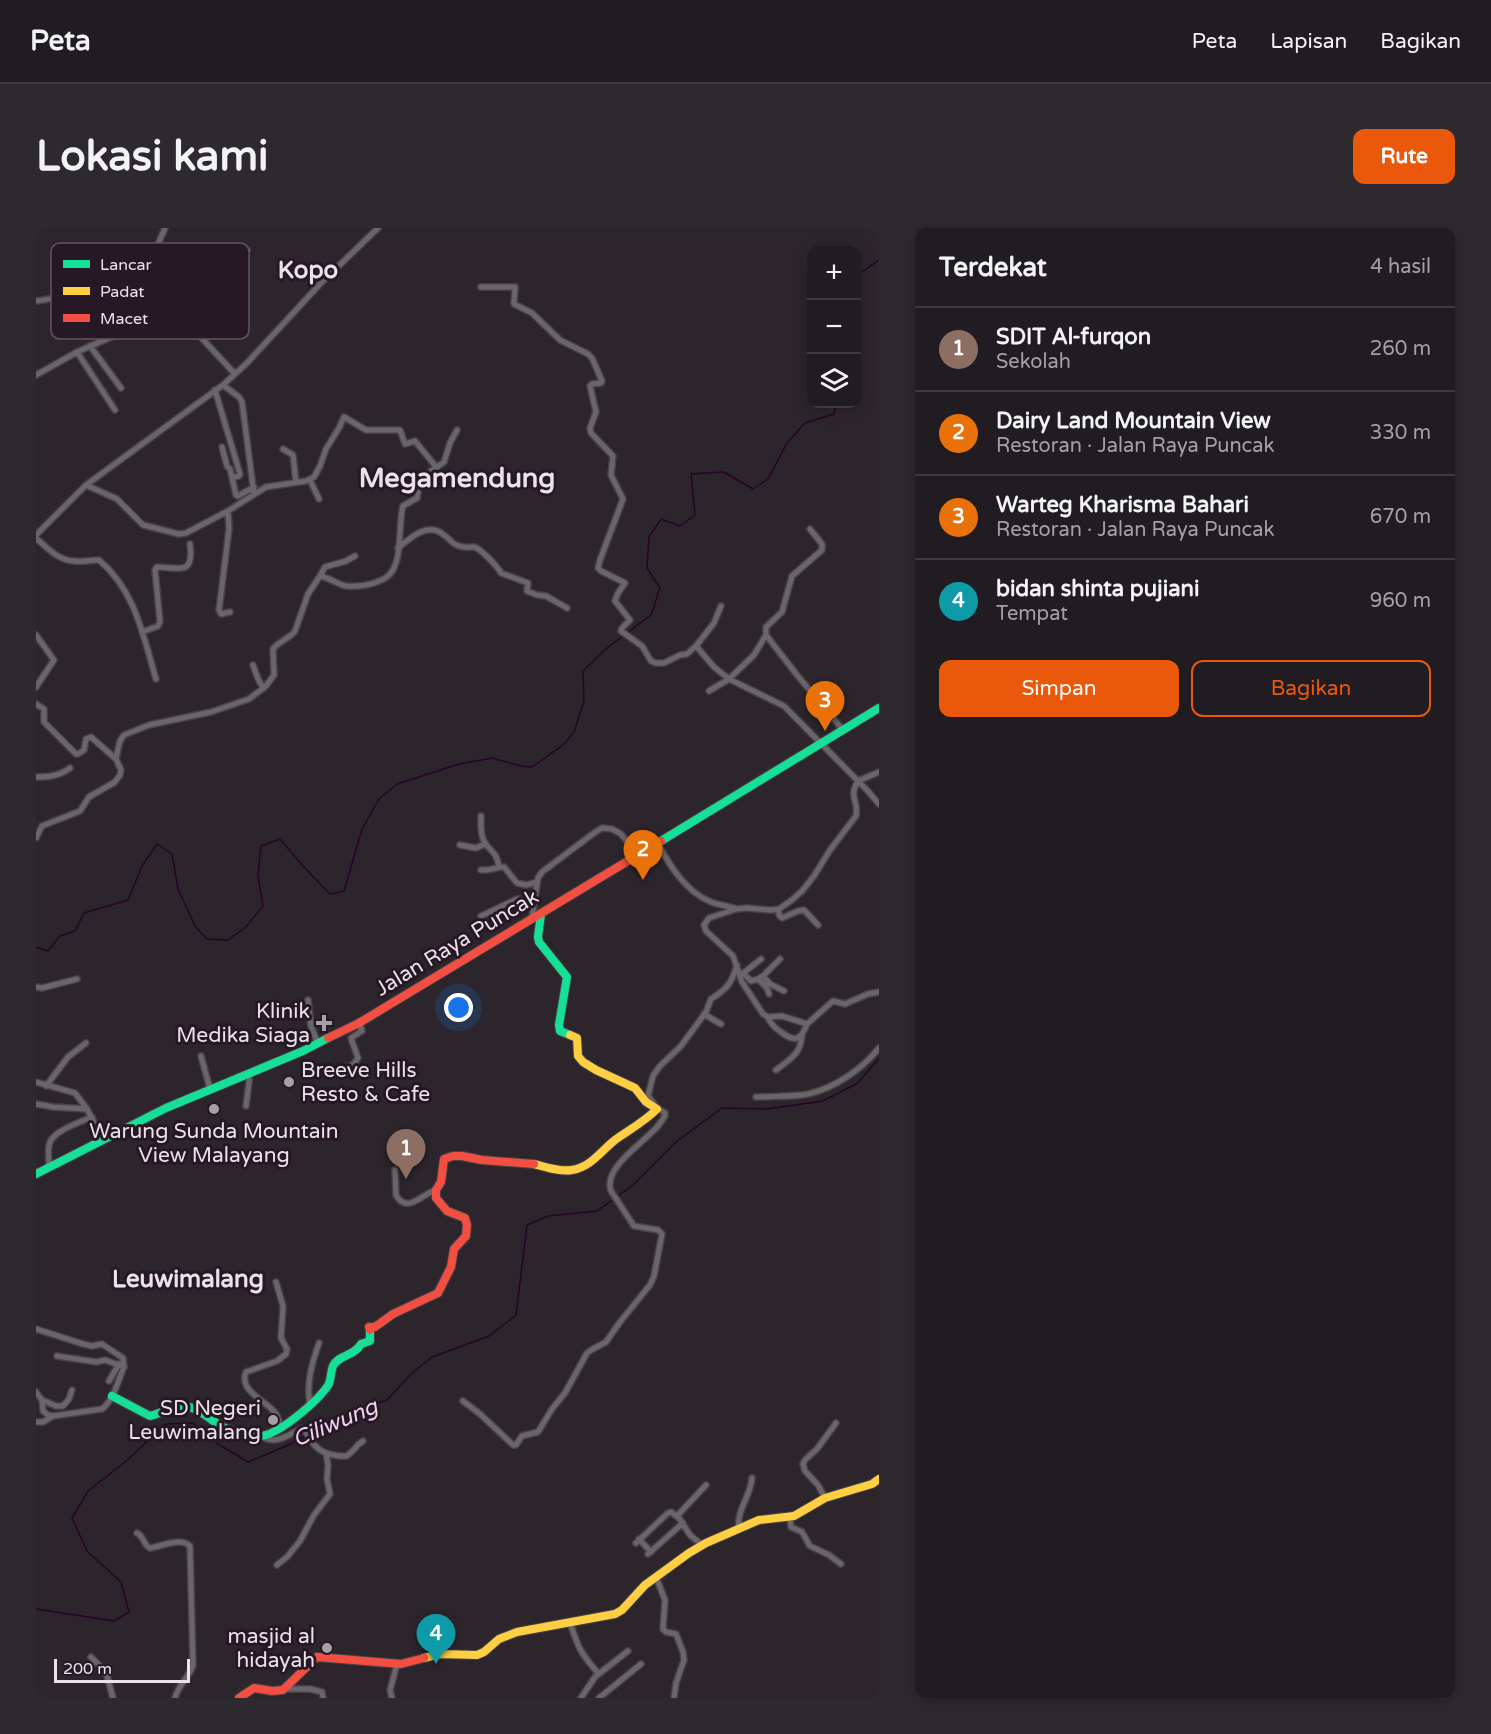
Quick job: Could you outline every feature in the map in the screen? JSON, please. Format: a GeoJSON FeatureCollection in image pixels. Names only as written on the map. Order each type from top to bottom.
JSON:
{"type":"FeatureCollection","features":[{"type":"Feature","properties":{"kind":"main road","name":"Jalan Raya Puncak"},"geometry":{"type":"LineString","coordinates":[[36,1174],[166,1108],[318,1044],[359,1023],[879,708]]}},
{"type":"Feature","properties":{"kind":"main road"},"geometry":{"type":"LineString","coordinates":[[112,1396],[150,1416],[169,1407],[189,1407],[202,1412],[226,1428],[262,1436],[280,1428],[315,1400],[328,1383],[334,1364],[344,1356],[357,1351],[362,1343],[370,1341],[369,1327],[375,1327],[393,1314],[440,1290],[451,1267],[453,1251],[466,1236],[467,1225],[465,1218],[453,1215],[442,1207],[436,1197],[436,1190],[441,1182],[443,1162],[446,1158],[453,1156],[528,1162],[573,1170],[593,1161],[614,1141],[647,1119],[656,1110],[657,1108],[646,1102],[635,1088],[583,1062],[578,1053],[577,1038],[560,1031],[567,977],[539,942],[541,914]]}},
{"type":"Feature","properties":{"kind":"main road"},"geometry":{"type":"LineString","coordinates":[[240,1698],[254,1688],[280,1692],[287,1689],[317,1658],[397,1664],[440,1654],[477,1655],[497,1640],[510,1634],[596,1619],[617,1613],[656,1577],[702,1545],[762,1520],[790,1517],[825,1498],[872,1484],[879,1479]]}},
{"type":"Feature","properties":{"kind":"street"},"geometry":{"type":"LineString","coordinates":[[159,243],[165,228]]}},
{"type":"Feature","properties":{"kind":"street"},"geometry":{"type":"LineString","coordinates":[[156,679],[131,600],[118,581],[100,561],[66,560],[46,548],[36,536],[87,485],[223,385],[378,228]]}},
{"type":"Feature","properties":{"kind":"street"},"geometry":{"type":"LineString","coordinates":[[481,287],[515,287],[514,304],[532,313],[560,340],[586,352],[593,360],[602,382],[591,386],[596,412],[590,428],[613,456],[611,475],[623,497],[598,566],[601,571],[625,584],[615,601],[630,620],[621,628],[621,631],[629,639],[641,645],[650,660],[664,663],[687,654],[696,646],[714,623],[721,606]]}},
{"type":"Feature","properties":{"kind":"street"},"geometry":{"type":"LineString","coordinates":[[36,301],[51,299]]}},
{"type":"Feature","properties":{"kind":"street"},"geometry":{"type":"LineString","coordinates":[[36,375],[106,339]]}},
{"type":"Feature","properties":{"kind":"street"},"geometry":{"type":"LineString","coordinates":[[202,339],[235,374]]}},
{"type":"Feature","properties":{"kind":"street"},"geometry":{"type":"LineString","coordinates":[[90,346],[121,388]]}},
{"type":"Feature","properties":{"kind":"street"},"geometry":{"type":"LineString","coordinates":[[77,352],[115,410]]}},
{"type":"Feature","properties":{"kind":"street"},"geometry":{"type":"LineString","coordinates":[[223,385],[242,402],[254,490]]}},
{"type":"Feature","properties":{"kind":"street"},"geometry":{"type":"LineString","coordinates":[[215,390],[240,476],[232,478]]}},
{"type":"Feature","properties":{"kind":"street"},"geometry":{"type":"LineString","coordinates":[[222,447],[237,496],[268,486],[310,480],[318,470],[326,449],[344,417],[366,430],[400,430],[405,444],[414,441],[437,468]]}},
{"type":"Feature","properties":{"kind":"street"},"geometry":{"type":"LineString","coordinates":[[320,576],[343,585],[363,586],[377,582],[392,572],[397,561],[403,506],[417,498],[418,480],[446,460],[450,443],[457,430]]}},
{"type":"Feature","properties":{"kind":"street"},"geometry":{"type":"LineString","coordinates":[[283,449],[293,455],[296,482]]}},
{"type":"Feature","properties":{"kind":"street"},"geometry":{"type":"LineString","coordinates":[[227,464],[236,460]]}},
{"type":"Feature","properties":{"kind":"street"},"geometry":{"type":"LineString","coordinates":[[310,480],[319,499]]}},
{"type":"Feature","properties":{"kind":"street"},"geometry":{"type":"LineString","coordinates":[[87,485],[117,498],[141,524],[179,534],[195,530],[228,511],[254,490]]}},
{"type":"Feature","properties":{"kind":"street"},"geometry":{"type":"LineString","coordinates":[[228,511],[229,529],[219,610],[221,614],[230,612]]}},
{"type":"Feature","properties":{"kind":"street"},"geometry":{"type":"LineString","coordinates":[[709,691],[729,679],[754,655],[766,634],[766,627],[782,612],[792,576],[822,550],[822,544],[810,529]]}},
{"type":"Feature","properties":{"kind":"street"},"geometry":{"type":"LineString","coordinates":[[398,548],[418,532],[428,530],[440,532],[458,546],[479,550],[502,574],[528,582],[527,591],[546,596],[567,608]]}},
{"type":"Feature","properties":{"kind":"street"},"geometry":{"type":"LineString","coordinates":[[142,632],[158,626],[160,622],[155,570],[157,567],[184,568],[189,566],[190,544]]}},
{"type":"Feature","properties":{"kind":"street"},"geometry":{"type":"LineString","coordinates":[[116,759],[119,742],[124,735],[149,725],[222,709],[249,699],[274,675],[275,664],[272,651],[295,631],[308,594],[325,567],[355,556]]}},
{"type":"Feature","properties":{"kind":"street"},"geometry":{"type":"LineString","coordinates":[[766,634],[843,730]]}},
{"type":"Feature","properties":{"kind":"street"},"geometry":{"type":"LineString","coordinates":[[36,635],[54,660],[36,687]]}},
{"type":"Feature","properties":{"kind":"street"},"geometry":{"type":"LineString","coordinates":[[696,646],[714,667],[729,679],[781,704],[879,804]]}},
{"type":"Feature","properties":{"kind":"street"},"geometry":{"type":"LineString","coordinates":[[253,665],[262,686]]}},
{"type":"Feature","properties":{"kind":"street"},"geometry":{"type":"LineString","coordinates":[[36,704],[44,710],[44,722],[76,754],[84,750],[86,737],[91,737],[116,759],[121,770],[115,782],[89,797],[80,811],[42,826],[36,838]]}},
{"type":"Feature","properties":{"kind":"street"},"geometry":{"type":"LineString","coordinates":[[36,777],[52,777],[70,768]]}},
{"type":"Feature","properties":{"kind":"street"},"geometry":{"type":"LineString","coordinates":[[780,959],[760,978],[751,981],[742,974],[732,954],[711,936],[704,927],[705,922],[709,918],[736,909],[779,909],[805,888],[856,816],[853,792],[858,781],[879,772]]}},
{"type":"Feature","properties":{"kind":"street"},"geometry":{"type":"LineString","coordinates":[[481,816],[485,844],[496,854],[500,867]]}},
{"type":"Feature","properties":{"kind":"street"},"geometry":{"type":"LineString","coordinates":[[532,919],[537,882],[542,872],[594,832],[602,828],[612,829],[621,834],[638,855]]}},
{"type":"Feature","properties":{"kind":"street"},"geometry":{"type":"LineString","coordinates":[[657,843],[675,872],[689,887],[710,901],[736,909]]}},
{"type":"Feature","properties":{"kind":"street"},"geometry":{"type":"LineString","coordinates":[[460,845],[476,848],[485,844]]}},
{"type":"Feature","properties":{"kind":"street"},"geometry":{"type":"LineString","coordinates":[[481,870],[505,868],[511,878],[519,884],[537,882]]}},
{"type":"Feature","properties":{"kind":"street"},"geometry":{"type":"LineString","coordinates":[[482,916],[517,899],[534,902]]}},
{"type":"Feature","properties":{"kind":"street"},"geometry":{"type":"LineString","coordinates":[[779,909],[779,915],[782,918],[804,910],[818,925]]}},
{"type":"Feature","properties":{"kind":"street"},"geometry":{"type":"LineString","coordinates":[[742,974],[761,959]]}},
{"type":"Feature","properties":{"kind":"street"},"geometry":{"type":"LineString","coordinates":[[463,1401],[513,1446],[522,1436],[540,1431],[552,1409],[566,1393],[587,1353],[606,1342],[652,1281],[662,1234],[658,1230],[634,1226],[611,1191],[610,1180],[617,1167],[656,1129],[665,1116],[648,1096],[653,1076],[681,1046],[707,1011],[711,999],[729,986],[737,965]]}},
{"type":"Feature","properties":{"kind":"street"},"geometry":{"type":"LineString","coordinates":[[742,974],[743,985],[773,1026],[790,1038],[802,1035]]}},
{"type":"Feature","properties":{"kind":"street"},"geometry":{"type":"LineString","coordinates":[[760,978],[784,990]]}},
{"type":"Feature","properties":{"kind":"street"},"geometry":{"type":"LineString","coordinates":[[760,978],[770,994]]}},
{"type":"Feature","properties":{"kind":"street"},"geometry":{"type":"LineString","coordinates":[[36,987],[42,988],[77,979]]}},
{"type":"Feature","properties":{"kind":"street"},"geometry":{"type":"LineString","coordinates":[[776,1070],[797,1052],[807,1024],[833,1001],[845,1004],[879,992]]}},
{"type":"Feature","properties":{"kind":"street"},"geometry":{"type":"LineString","coordinates":[[308,1000],[311,1026],[318,1044]]}},
{"type":"Feature","properties":{"kind":"street"},"geometry":{"type":"LineString","coordinates":[[704,1014],[721,1024]]}},
{"type":"Feature","properties":{"kind":"street"},"geometry":{"type":"LineString","coordinates":[[768,1017],[782,1016],[807,1024]]}},
{"type":"Feature","properties":{"kind":"street"},"geometry":{"type":"LineString","coordinates":[[343,1069],[354,1064],[358,1058],[351,1038],[362,1031],[359,1023]]}},
{"type":"Feature","properties":{"kind":"street"},"geometry":{"type":"LineString","coordinates":[[46,1086],[68,1057],[86,1043]]}},
{"type":"Feature","properties":{"kind":"street"},"geometry":{"type":"LineString","coordinates":[[756,1097],[802,1095],[829,1087],[856,1069],[879,1048]]}},
{"type":"Feature","properties":{"kind":"street"},"geometry":{"type":"LineString","coordinates":[[201,1056],[210,1089]]}},
{"type":"Feature","properties":{"kind":"street"},"geometry":{"type":"LineString","coordinates":[[246,1106],[249,1074]]}},
{"type":"Feature","properties":{"kind":"street"},"geometry":{"type":"LineString","coordinates":[[36,1082],[75,1094],[92,1117],[103,1139]]}},
{"type":"Feature","properties":{"kind":"street"},"geometry":{"type":"LineString","coordinates":[[36,1104],[87,1109]]}},
{"type":"Feature","properties":{"kind":"street"},"geometry":{"type":"LineString","coordinates":[[49,1167],[52,1138],[67,1128],[92,1117]]}},
{"type":"Feature","properties":{"kind":"street"},"geometry":{"type":"LineString","coordinates":[[395,1170],[396,1195],[404,1203],[416,1201],[430,1191],[436,1190]]}},
{"type":"Feature","properties":{"kind":"street"},"geometry":{"type":"LineString","coordinates":[[276,1282],[283,1306],[281,1337],[287,1349],[286,1354],[277,1361],[246,1372],[244,1377],[251,1392],[276,1413],[280,1428]]}},
{"type":"Feature","properties":{"kind":"street"},"geometry":{"type":"LineString","coordinates":[[36,1329],[82,1344],[92,1346],[102,1344],[123,1358],[112,1396],[102,1409],[91,1412],[46,1414],[43,1411],[42,1400]]}},
{"type":"Feature","properties":{"kind":"street"},"geometry":{"type":"LineString","coordinates":[[310,1404],[310,1375],[319,1343]]}},
{"type":"Feature","properties":{"kind":"street"},"geometry":{"type":"LineString","coordinates":[[57,1356],[96,1362],[104,1359],[121,1366]]}},
{"type":"Feature","properties":{"kind":"street"},"geometry":{"type":"LineString","coordinates":[[109,1381],[121,1366]]}},
{"type":"Feature","properties":{"kind":"street"},"geometry":{"type":"LineString","coordinates":[[36,1392],[42,1400],[56,1406],[66,1404],[72,1390]]}},
{"type":"Feature","properties":{"kind":"street"},"geometry":{"type":"LineString","coordinates":[[36,1422],[46,1421],[55,1415],[56,1406]]}},
{"type":"Feature","properties":{"kind":"street"},"geometry":{"type":"LineString","coordinates":[[825,1498],[818,1485],[805,1471],[803,1464],[836,1423]]}},
{"type":"Feature","properties":{"kind":"street"},"geometry":{"type":"LineString","coordinates":[[262,1436],[267,1440],[279,1439],[301,1428],[305,1430],[317,1448],[336,1456],[348,1456],[355,1446],[363,1441]]}},
{"type":"Feature","properties":{"kind":"street"},"geometry":{"type":"LineString","coordinates":[[277,1565],[300,1541],[314,1515],[330,1494],[326,1453]]}},
{"type":"Feature","properties":{"kind":"street"},"geometry":{"type":"LineString","coordinates":[[739,1529],[740,1514],[749,1493],[752,1478]]}},
{"type":"Feature","properties":{"kind":"street"},"geometry":{"type":"LineString","coordinates":[[677,1516],[706,1485]]}},
{"type":"Feature","properties":{"kind":"street"},"geometry":{"type":"LineString","coordinates":[[683,1522],[649,1553],[638,1541],[671,1512],[683,1522],[690,1535],[702,1545]]}},
{"type":"Feature","properties":{"kind":"street"},"geometry":{"type":"LineString","coordinates":[[790,1517],[791,1527],[801,1531],[810,1546],[841,1564]]}},
{"type":"Feature","properties":{"kind":"street"},"geometry":{"type":"LineString","coordinates":[[137,1533],[150,1548],[181,1541],[190,1546],[193,1665],[177,1690],[175,1698]]}},
{"type":"Feature","properties":{"kind":"street"},"geometry":{"type":"LineString","coordinates":[[656,1577],[665,1602],[663,1630],[675,1633],[684,1655],[674,1698]]}},
{"type":"Feature","properties":{"kind":"street"},"geometry":{"type":"LineString","coordinates":[[570,1622],[578,1647],[599,1674]]}},
{"type":"Feature","properties":{"kind":"street"},"geometry":{"type":"LineString","coordinates":[[581,1698],[599,1674],[628,1651]]}},
{"type":"Feature","properties":{"kind":"street"},"geometry":{"type":"LineString","coordinates":[[91,1657],[106,1672],[113,1698]]}},
{"type":"Feature","properties":{"kind":"street"},"geometry":{"type":"LineString","coordinates":[[392,1698],[390,1690],[397,1664]]}},
{"type":"Feature","properties":{"kind":"street"},"geometry":{"type":"LineString","coordinates":[[599,1698],[641,1664]]}},
{"type":"Feature","properties":{"kind":"street"},"geometry":{"type":"LineString","coordinates":[[287,1689],[313,1689],[322,1692],[323,1698]]}},
{"type":"Feature","properties":{"kind":"waterway"},"geometry":{"type":"LineString","coordinates":[[861,273],[879,260]]}},
{"type":"Feature","properties":{"kind":"waterway"},"geometry":{"type":"LineString","coordinates":[[36,947],[48,951],[60,936],[75,931],[84,913],[128,900],[142,866],[157,844],[172,854],[178,889],[195,926],[207,939],[228,940],[246,927],[263,906],[258,875],[261,846],[280,839],[330,894],[344,891],[362,829],[379,799],[397,784],[459,764],[492,758],[532,767],[563,745],[574,732],[584,701],[583,671],[607,648],[651,615],[660,588],[647,568],[649,537],[661,519],[680,526],[695,515],[691,474],[724,472],[753,489],[768,479],[787,443],[805,423],[834,414],[835,408]]}},
{"type":"Feature","properties":{"kind":"waterway","name":"Ciliwung"},"geometry":{"type":"LineString","coordinates":[[309,1434],[344,1415],[387,1400],[410,1375],[432,1357],[489,1336],[516,1315],[527,1225],[548,1216],[597,1211],[633,1185],[676,1142],[722,1108],[767,1109],[823,1101],[858,1083],[879,1058]]}},
{"type":"Feature","properties":{"kind":"waterway","name":"Ciliwung"},"geometry":{"type":"LineString","coordinates":[[36,1609],[114,1621],[129,1612],[121,1582],[87,1551],[72,1518],[88,1491],[125,1462],[166,1424],[193,1423],[218,1444],[248,1462],[305,1436]]}},
{"type":"Feature","properties":{"kind":"traffic: fast"},"geometry":{"type":"LineString","coordinates":[[661,841],[879,708]]}},
{"type":"Feature","properties":{"kind":"traffic: fast"},"geometry":{"type":"LineString","coordinates":[[541,914],[539,942],[567,977],[559,1025],[560,1031],[570,1035]]}},
{"type":"Feature","properties":{"kind":"traffic: fast"},"geometry":{"type":"LineString","coordinates":[[36,1174],[166,1108],[303,1051],[328,1038]]}},
{"type":"Feature","properties":{"kind":"traffic: fast"},"geometry":{"type":"LineString","coordinates":[[112,1396],[150,1416],[172,1407],[189,1407],[198,1410],[225,1428],[257,1436],[269,1434],[288,1423],[317,1399],[329,1384],[332,1368],[336,1362],[355,1351],[361,1344],[370,1341],[370,1330]]}},
{"type":"Feature","properties":{"kind":"traffic: slow"},"geometry":{"type":"LineString","coordinates":[[534,1164],[563,1170],[585,1166],[657,1109],[646,1102],[635,1088],[583,1062],[578,1056],[577,1038],[570,1035]]}},
{"type":"Feature","properties":{"kind":"traffic: slow"},"geometry":{"type":"LineString","coordinates":[[424,1658],[440,1654],[477,1655],[499,1639],[517,1632],[615,1614],[622,1610],[645,1585],[706,1543],[759,1520],[794,1516],[825,1498],[872,1484],[879,1479]]}},
{"type":"Feature","properties":{"kind":"traffic: jam"},"geometry":{"type":"LineString","coordinates":[[328,1038],[359,1023],[661,841]]}},
{"type":"Feature","properties":{"kind":"traffic: jam"},"geometry":{"type":"LineString","coordinates":[[370,1330],[369,1327],[375,1327],[393,1314],[438,1293],[451,1267],[454,1249],[466,1236],[465,1218],[447,1211],[436,1198],[444,1159],[462,1156],[534,1164]]}},
{"type":"Feature","properties":{"kind":"traffic: jam"},"geometry":{"type":"LineString","coordinates":[[239,1698],[254,1688],[283,1690],[317,1657],[401,1664],[424,1658]]}},
{"type":"Feature","properties":{"kind":"place","name":"Warteg Kharisma Bahari"},"geometry":{"type":"Point","coordinates":[825,731]}},
{"type":"Feature","properties":{"kind":"place","name":"Dairy Land Mountain View"},"geometry":{"type":"Point","coordinates":[643,880]}},
{"type":"Feature","properties":{"kind":"place","name":"Klinik Medika Siaga"},"geometry":{"type":"Point","coordinates":[324,1023]}},
{"type":"Feature","properties":{"kind":"place","name":"Breeve Hills Resto & Cafe"},"geometry":{"type":"Point","coordinates":[289,1082]}},
{"type":"Feature","properties":{"kind":"place","name":"Warung Sunda Mountain View Malayang"},"geometry":{"type":"Point","coordinates":[214,1109]}},
{"type":"Feature","properties":{"kind":"place","name":"SDIT Al-furqon"},"geometry":{"type":"Point","coordinates":[406,1179]}},
{"type":"Feature","properties":{"kind":"place","name":"SD Negeri Leuwimalang"},"geometry":{"type":"Point","coordinates":[273,1420]}},
{"type":"Feature","properties":{"kind":"place","name":"masjid al hidayah"},"geometry":{"type":"Point","coordinates":[327,1648]}},
{"type":"Feature","properties":{"kind":"place","name":"bidan shinta pujiani"},"geometry":{"type":"Point","coordinates":[436,1664]}},
{"type":"Feature","properties":{"kind":"district","name":"Kopo"},"geometry":{"type":"Point","coordinates":[308,270]}},
{"type":"Feature","properties":{"kind":"district","name":"Megamendung"},"geometry":{"type":"Point","coordinates":[457,478]}},
{"type":"Feature","properties":{"kind":"district","name":"Leuwimalang"},"geometry":{"type":"Point","coordinates":[188,1279]}}]}
